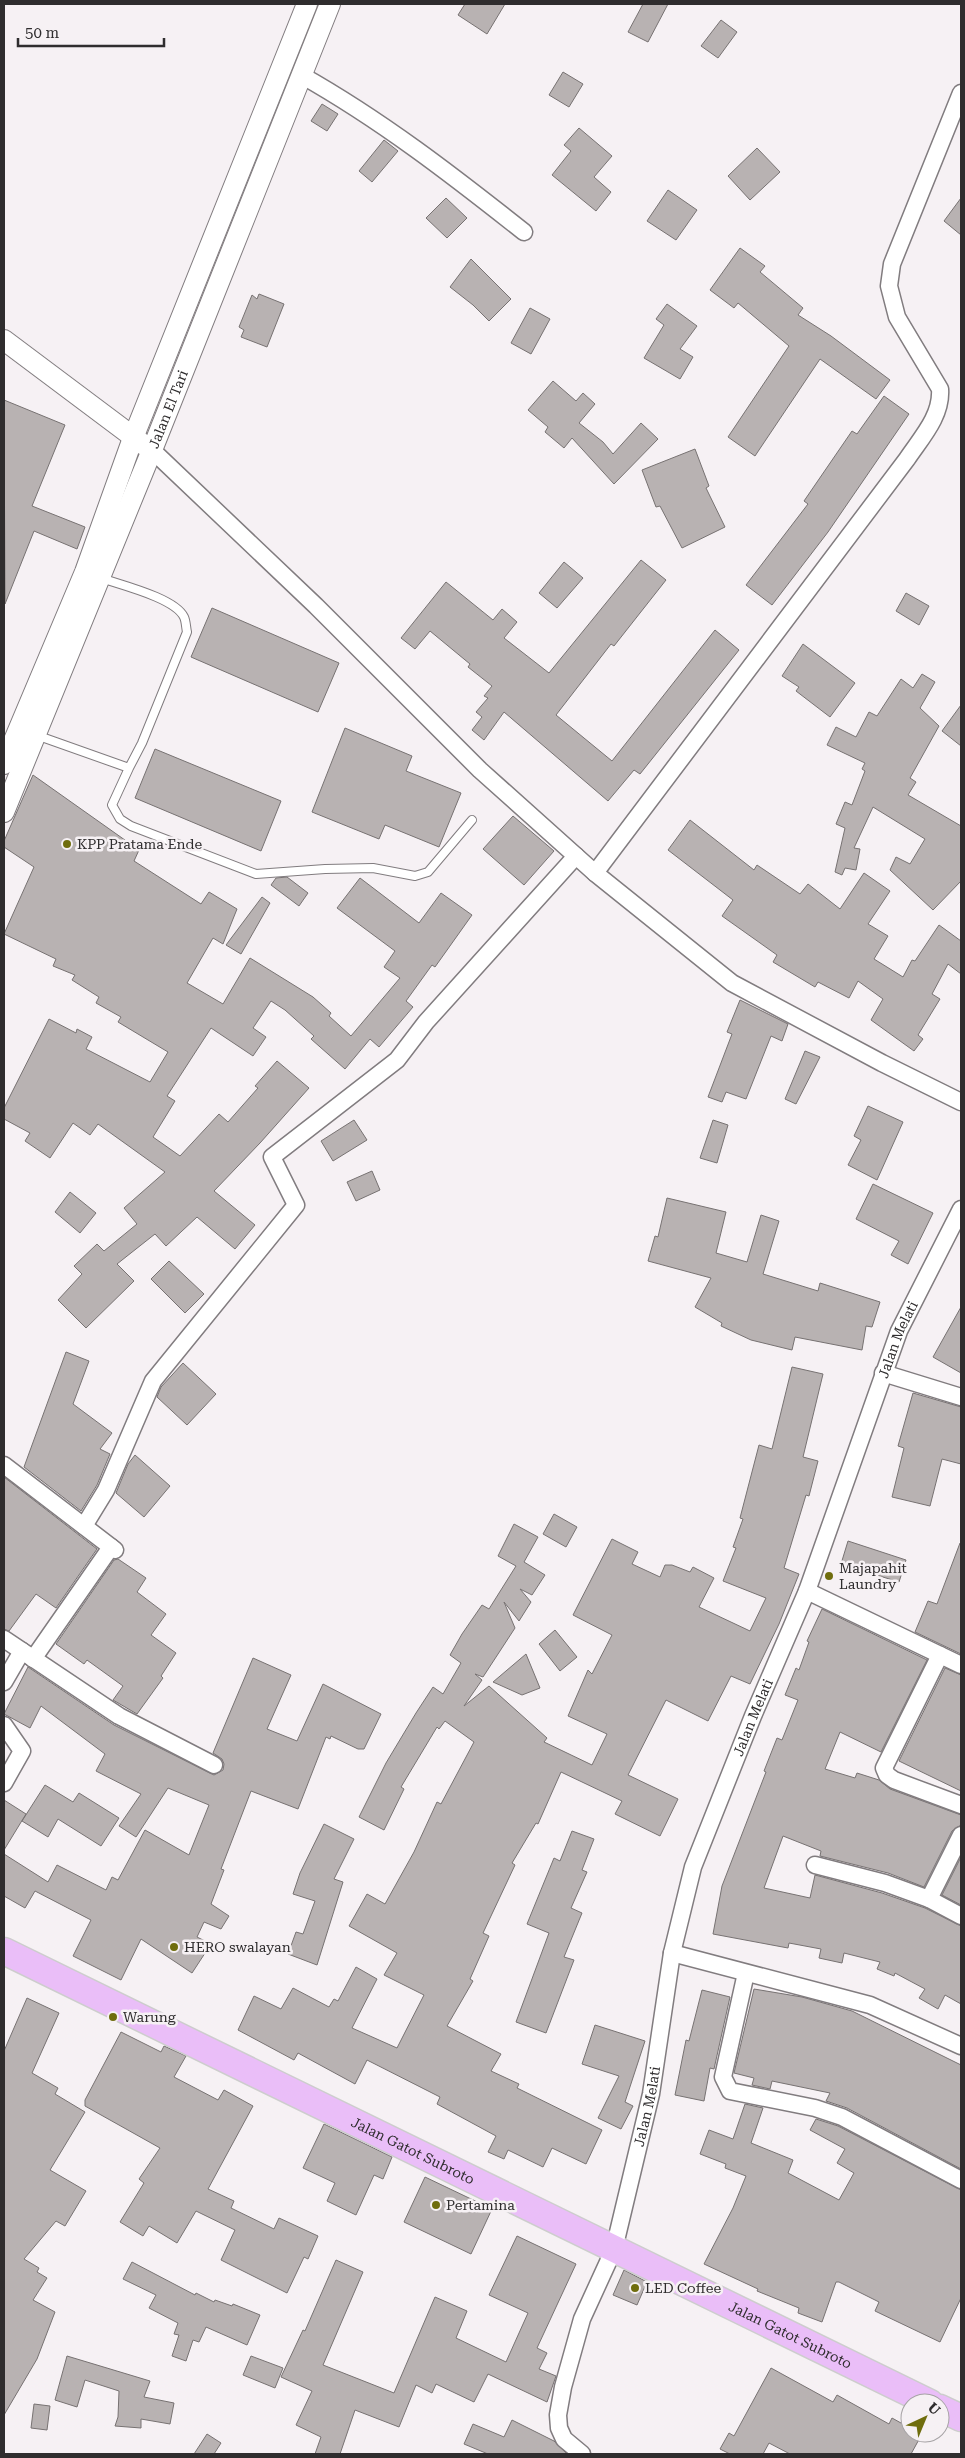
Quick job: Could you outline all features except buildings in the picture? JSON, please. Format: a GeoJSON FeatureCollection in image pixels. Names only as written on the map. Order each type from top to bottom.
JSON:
{"type":"FeatureCollection","features":[{"type":"Feature","properties":{"kind":"highway","name":"Jalan Gatot Subroto"},"geometry":{"type":"LineString","coordinates":[[4,1951],[909,2393]]}},
{"type":"Feature","properties":{"kind":"street","name":"Jalan El Tari"},"geometry":{"type":"LineString","coordinates":[[4,764],[84,572],[133,438],[307,4]]}},
{"type":"Feature","properties":{"kind":"street","name":"Jalan El Tari"},"geometry":{"type":"LineString","coordinates":[[4,812],[152,450],[330,4]]}},
{"type":"Feature","properties":{"kind":"street"},"geometry":{"type":"LineString","coordinates":[[301,75],[336,95],[425,154],[524,232]]}},
{"type":"Feature","properties":{"kind":"street"},"geometry":{"type":"LineString","coordinates":[[595,873],[907,459],[936,415],[940,399],[940,389],[897,317],[889,286],[892,264],[961,93]]}},
{"type":"Feature","properties":{"kind":"street"},"geometry":{"type":"LineString","coordinates":[[4,340],[133,438],[152,450],[316,606],[480,770],[595,873],[732,983],[874,1059],[961,1102]]}},
{"type":"Feature","properties":{"kind":"street"},"geometry":{"type":"LineString","coordinates":[[84,1526],[106,1490],[153,1381],[296,1205],[272,1157],[397,1060],[426,1022],[576,856]]}},
{"type":"Feature","properties":{"kind":"street","name":"Jalan Melati"},"geometry":{"type":"LineString","coordinates":[[582,2454],[564,2439],[559,2428],[558,2415],[571,2353],[582,2320],[614,2249],[651,2094],[672,1953],[693,1867],[753,1716],[807,1591],[883,1373],[903,1323],[961,1209]]}},
{"type":"Feature","properties":{"kind":"street"},"geometry":{"type":"LineString","coordinates":[[883,1373],[961,1397]]}},
{"type":"Feature","properties":{"kind":"street"},"geometry":{"type":"LineString","coordinates":[[4,1465],[113,1549],[4,1682]]}},
{"type":"Feature","properties":{"kind":"street"},"geometry":{"type":"LineString","coordinates":[[807,1591],[961,1665]]}},
{"type":"Feature","properties":{"kind":"street"},"geometry":{"type":"LineString","coordinates":[[4,1639],[119,1716],[214,1765]]}},
{"type":"Feature","properties":{"kind":"street"},"geometry":{"type":"LineString","coordinates":[[940,1655],[884,1768],[887,1775],[894,1780],[961,1805]]}},
{"type":"Feature","properties":{"kind":"street"},"geometry":{"type":"LineString","coordinates":[[4,1725],[22,1751],[4,1783]]}},
{"type":"Feature","properties":{"kind":"street"},"geometry":{"type":"LineString","coordinates":[[929,1899],[961,1835]]}},
{"type":"Feature","properties":{"kind":"street"},"geometry":{"type":"LineString","coordinates":[[815,1865],[885,1883],[929,1899],[961,1916]]}},
{"type":"Feature","properties":{"kind":"street"},"geometry":{"type":"LineString","coordinates":[[672,1953],[870,2005],[961,2046]]}},
{"type":"Feature","properties":{"kind":"street"},"geometry":{"type":"LineString","coordinates":[[746,1973],[724,2077],[730,2091],[816,2108],[842,2117],[961,2180]]}},
{"type":"Feature","properties":{"kind":"lane"},"geometry":{"type":"LineString","coordinates":[[99,578],[160,598],[184,617],[187,632],[142,743],[112,805],[120,819],[131,826],[256,874],[373,868],[415,876],[428,872],[472,820]]}},
{"type":"Feature","properties":{"kind":"lane"},"geometry":{"type":"LineString","coordinates":[[35,735],[129,768]]}},
{"type":"Feature","properties":{"kind":"place","name":"KPP Pratama Ende"},"geometry":{"type":"Point","coordinates":[67,844]}},
{"type":"Feature","properties":{"kind":"place","name":"Majapahit Laundry"},"geometry":{"type":"Point","coordinates":[829,1576]}},
{"type":"Feature","properties":{"kind":"place","name":"HERO swalayan"},"geometry":{"type":"Point","coordinates":[174,1947]}},
{"type":"Feature","properties":{"kind":"place","name":"Warung"},"geometry":{"type":"Point","coordinates":[113,2017]}},
{"type":"Feature","properties":{"kind":"place","name":"Pertamina"},"geometry":{"type":"Point","coordinates":[436,2205]}},
{"type":"Feature","properties":{"kind":"place","name":"LED Coffee"},"geometry":{"type":"Point","coordinates":[635,2288]}}]}
